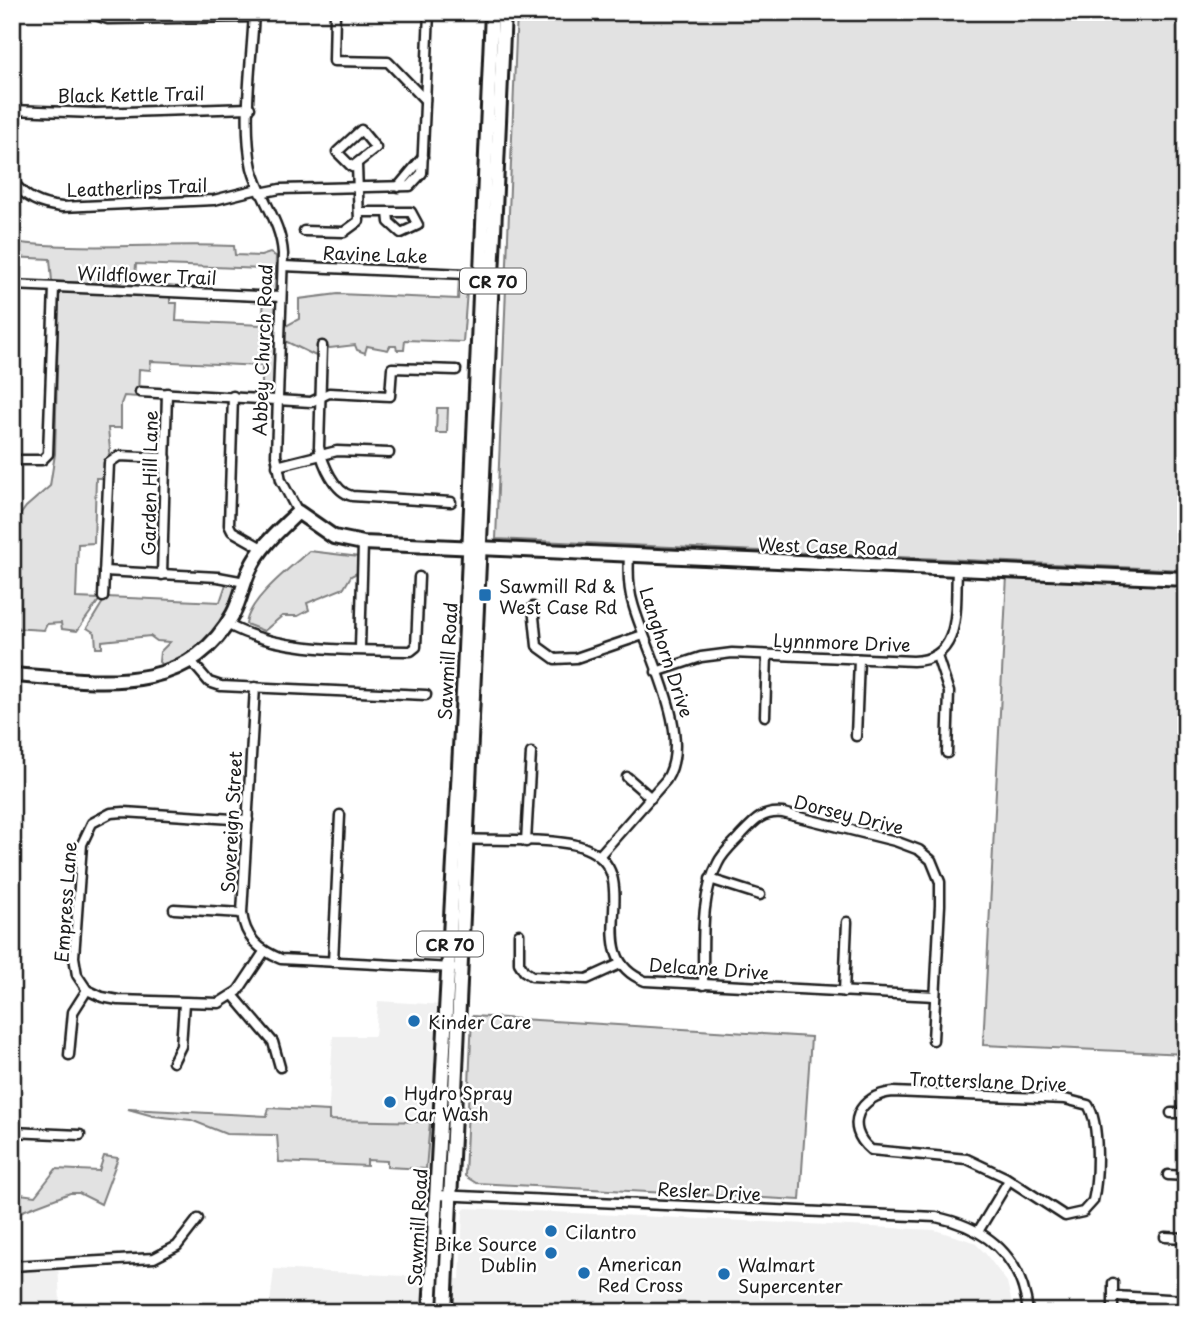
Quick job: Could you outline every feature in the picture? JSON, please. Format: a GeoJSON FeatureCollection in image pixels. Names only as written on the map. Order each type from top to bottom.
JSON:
{"type":"FeatureCollection","features":[{"type":"Feature","properties":{"kind":"main road","name":"Sawmill Road"},"geometry":{"type":"LineString","coordinates":[[475,549],[492,12]]}},
{"type":"Feature","properties":{"kind":"main road","name":"Sawmill Road"},"geometry":{"type":"LineString","coordinates":[[429,1312],[455,968],[505,12]]}},
{"type":"Feature","properties":{"kind":"main road","name":"Abbey Church Road"},"geometry":{"type":"LineString","coordinates":[[298,512],[334,537],[363,543],[475,549]]}},
{"type":"Feature","properties":{"kind":"main road"},"geometry":{"type":"LineString","coordinates":[[12,676],[142,680],[191,661],[227,624],[262,548],[298,512]]}},
{"type":"Feature","properties":{"kind":"main road","name":"West Case Road"},"geometry":{"type":"LineString","coordinates":[[475,549],[1186,579]]}},
{"type":"Feature","properties":{"kind":"main road","name":"Sawmill Road"},"geometry":{"type":"LineString","coordinates":[[445,1312],[451,1195],[455,968]]}},
{"type":"Feature","properties":{"kind":"street"},"geometry":{"type":"LineString","coordinates":[[86,12],[108,19],[254,14]]}},
{"type":"Feature","properties":{"kind":"street"},"geometry":{"type":"LineString","coordinates":[[335,12],[334,61],[388,62],[425,100]]}},
{"type":"Feature","properties":{"kind":"street"},"geometry":{"type":"LineString","coordinates":[[425,100],[429,12]]}},
{"type":"Feature","properties":{"kind":"street","name":"Abbey Church Road"},"geometry":{"type":"LineString","coordinates":[[254,14],[251,157],[259,191],[279,232],[283,266],[277,466],[283,485],[298,512]]}},
{"type":"Feature","properties":{"kind":"street","name":"Leatherlips Trail"},"geometry":{"type":"LineString","coordinates":[[12,180],[20,190],[39,203],[62,207],[214,200],[280,189],[410,186],[420,178],[425,100]]}},
{"type":"Feature","properties":{"kind":"street","name":"Black Kettle Trail"},"geometry":{"type":"LineString","coordinates":[[12,110],[94,113],[250,108]]}},
{"type":"Feature","properties":{"kind":"street"},"geometry":{"type":"LineString","coordinates":[[304,230],[344,232],[359,221],[358,165],[376,148],[361,130],[337,152],[352,167],[358,165]]}},
{"type":"Feature","properties":{"kind":"street"},"geometry":{"type":"LineString","coordinates":[[359,212],[388,212]]}},
{"type":"Feature","properties":{"kind":"street","name":"Ravine Lake"},"geometry":{"type":"LineString","coordinates":[[283,266],[467,274]]}},
{"type":"Feature","properties":{"kind":"street","name":"Wildflower Trail"},"geometry":{"type":"LineString","coordinates":[[12,285],[281,297]]}},
{"type":"Feature","properties":{"kind":"street"},"geometry":{"type":"LineString","coordinates":[[12,460],[42,460],[48,454],[54,287]]}},
{"type":"Feature","properties":{"kind":"street"},"geometry":{"type":"LineString","coordinates":[[322,346],[321,453],[329,473],[347,496],[451,502]]}},
{"type":"Feature","properties":{"kind":"street"},"geometry":{"type":"LineString","coordinates":[[140,392],[311,401],[329,393],[390,396],[392,368],[456,370]]}},
{"type":"Feature","properties":{"kind":"street","name":"Garden Hill Lane"},"geometry":{"type":"LineString","coordinates":[[162,575],[167,393]]}},
{"type":"Feature","properties":{"kind":"street"},"geometry":{"type":"LineString","coordinates":[[233,396],[229,525],[232,531],[262,548]]}},
{"type":"Feature","properties":{"kind":"street"},"geometry":{"type":"LineString","coordinates":[[277,466],[321,453],[389,453]]}},
{"type":"Feature","properties":{"kind":"street"},"geometry":{"type":"LineString","coordinates":[[103,597],[108,463],[119,456],[166,458]]}},
{"type":"Feature","properties":{"kind":"street"},"geometry":{"type":"LineString","coordinates":[[360,648],[363,543]]}},
{"type":"Feature","properties":{"kind":"street","name":"Langhorn Drive"},"geometry":{"type":"LineString","coordinates":[[599,856],[670,774],[677,746],[629,585],[629,555]]}},
{"type":"Feature","properties":{"kind":"street"},"geometry":{"type":"LineString","coordinates":[[947,753],[949,692],[937,656],[947,646],[953,633],[957,570]]}},
{"type":"Feature","properties":{"kind":"street"},"geometry":{"type":"LineString","coordinates":[[104,571],[218,577],[245,582]]}},
{"type":"Feature","properties":{"kind":"street"},"geometry":{"type":"LineString","coordinates":[[227,624],[275,643],[414,651],[419,576]]}},
{"type":"Feature","properties":{"kind":"street"},"geometry":{"type":"LineString","coordinates":[[533,607],[537,646],[555,659],[576,658],[643,635]]}},
{"type":"Feature","properties":{"kind":"street","name":"Lynnmore Drive"},"geometry":{"type":"LineString","coordinates":[[656,672],[715,654],[919,661],[937,656]]}},
{"type":"Feature","properties":{"kind":"street"},"geometry":{"type":"LineString","coordinates":[[765,716],[767,655]]}},
{"type":"Feature","properties":{"kind":"street"},"geometry":{"type":"LineString","coordinates":[[856,736],[859,659]]}},
{"type":"Feature","properties":{"kind":"street"},"geometry":{"type":"LineString","coordinates":[[191,661],[204,677],[214,684],[426,695]]}},
{"type":"Feature","properties":{"kind":"street","name":"Sovereign Street"},"geometry":{"type":"LineString","coordinates":[[255,687],[242,913],[250,938],[264,952]]}},
{"type":"Feature","properties":{"kind":"street"},"geometry":{"type":"LineString","coordinates":[[526,842],[531,753]]}},
{"type":"Feature","properties":{"kind":"street"},"geometry":{"type":"LineString","coordinates":[[627,777],[651,798]]}},
{"type":"Feature","properties":{"kind":"street","name":"Empress Lane"},"geometry":{"type":"LineString","coordinates":[[87,990],[75,966],[75,936],[82,844],[88,828],[98,819],[124,812],[248,820]]}},
{"type":"Feature","properties":{"kind":"street","name":"Dorsey Drive"},"geometry":{"type":"LineString","coordinates":[[710,879],[719,859],[763,814],[783,813],[895,841],[924,852],[936,868],[940,882],[933,1040]]}},
{"type":"Feature","properties":{"kind":"street"},"geometry":{"type":"LineString","coordinates":[[333,962],[340,816]]}},
{"type":"Feature","properties":{"kind":"street"},"geometry":{"type":"LineString","coordinates":[[462,839],[575,845],[599,856],[613,879],[614,947],[620,964],[603,975],[587,979],[532,976],[524,971],[519,963],[519,934]]}},
{"type":"Feature","properties":{"kind":"street"},"geometry":{"type":"LineString","coordinates":[[703,985],[706,899],[710,879],[760,895]]}},
{"type":"Feature","properties":{"kind":"street"},"geometry":{"type":"LineString","coordinates":[[174,909],[242,913]]}},
{"type":"Feature","properties":{"kind":"street"},"geometry":{"type":"LineString","coordinates":[[844,992],[847,922]]}},
{"type":"Feature","properties":{"kind":"street"},"geometry":{"type":"LineString","coordinates":[[69,1055],[73,1012],[87,990],[109,999],[219,1003],[233,995],[264,952],[281,959],[455,968]]}},
{"type":"Feature","properties":{"kind":"street","name":"Delcane Drive"},"geometry":{"type":"LineString","coordinates":[[620,964],[645,981],[935,996]]}},
{"type":"Feature","properties":{"kind":"street"},"geometry":{"type":"LineString","coordinates":[[233,995],[268,1036],[280,1067]]}},
{"type":"Feature","properties":{"kind":"street"},"geometry":{"type":"LineString","coordinates":[[173,1062],[181,1046],[184,1003]]}},
{"type":"Feature","properties":{"kind":"street","name":"Trotterslane Drive"},"geometry":{"type":"LineString","coordinates":[[893,1092],[1065,1099],[1088,1105],[1095,1115],[1096,1128],[1094,1195],[1089,1207],[1083,1212],[1065,1216],[1009,1180],[967,1159],[871,1150],[863,1144],[857,1123],[867,1100],[879,1093],[893,1092]]}},
{"type":"Feature","properties":{"kind":"street"},"geometry":{"type":"LineString","coordinates":[[1171,1112],[1186,1113]]}},
{"type":"Feature","properties":{"kind":"street"},"geometry":{"type":"LineString","coordinates":[[12,1132],[80,1135]]}},
{"type":"Feature","properties":{"kind":"street"},"geometry":{"type":"LineString","coordinates":[[1168,1175],[1186,1176]]}},
{"type":"Feature","properties":{"kind":"street"},"geometry":{"type":"LineString","coordinates":[[1009,1180],[979,1230],[1009,1258],[1025,1291],[1028,1312]]}},
{"type":"Feature","properties":{"kind":"street","name":"Resler Drive"},"geometry":{"type":"LineString","coordinates":[[436,1195],[936,1217],[979,1230]]}},
{"type":"Feature","properties":{"kind":"street"},"geometry":{"type":"LineString","coordinates":[[12,1266],[154,1258],[177,1246],[198,1219]]}},
{"type":"Feature","properties":{"kind":"street"},"geometry":{"type":"LineString","coordinates":[[1165,1237],[1186,1238]]}},
{"type":"Feature","properties":{"kind":"street"},"geometry":{"type":"LineString","coordinates":[[1113,1283],[1113,1312]]}},
{"type":"Feature","properties":{"kind":"street"},"geometry":{"type":"LineString","coordinates":[[1114,1296],[1186,1300]]}},
{"type":"Feature","properties":{"kind":"shaded area"},"geometry":{"type":"Polygon","coordinates":[[[517,12],[1186,12],[1186,570],[496,539],[517,12]]]}},
{"type":"Feature","properties":{"kind":"shaded area"},"geometry":{"type":"Polygon","coordinates":[[[12,242],[68,246],[234,246],[235,255],[261,256],[270,253],[276,256],[275,292],[264,288],[264,269],[136,264],[135,279],[125,277],[122,282],[114,282],[113,285],[52,281],[50,259],[12,257],[12,242]]]}},
{"type":"Feature","properties":{"kind":"shaded area"},"geometry":{"type":"Polygon","coordinates":[[[459,278],[468,278],[463,342],[405,340],[404,350],[397,350],[396,346],[390,346],[388,350],[367,346],[365,353],[357,350],[355,345],[330,348],[321,345],[318,357],[283,340],[282,328],[299,319],[299,299],[338,294],[458,299],[459,278]]]}},
{"type":"Feature","properties":{"kind":"shaded area"},"geometry":{"type":"Polygon","coordinates":[[[59,291],[170,295],[170,303],[177,303],[176,321],[262,325],[264,299],[278,299],[274,395],[262,394],[262,366],[151,361],[150,370],[139,369],[138,397],[124,396],[121,404],[121,428],[108,428],[110,450],[104,478],[96,478],[94,543],[78,544],[76,598],[100,599],[77,631],[62,629],[61,623],[47,624],[44,630],[12,628],[12,526],[26,507],[50,486],[55,454],[59,291]]]}},
{"type":"Feature","properties":{"kind":"shaded area"},"geometry":{"type":"Polygon","coordinates":[[[437,408],[448,408],[447,433],[436,433],[437,408]]]}},
{"type":"Feature","properties":{"kind":"shaded area"},"geometry":{"type":"Polygon","coordinates":[[[309,551],[359,557],[359,572],[351,576],[344,588],[307,603],[309,610],[298,616],[282,616],[264,631],[246,624],[249,614],[263,594],[309,551]]]}},
{"type":"Feature","properties":{"kind":"shaded area"},"geometry":{"type":"Polygon","coordinates":[[[1007,575],[1186,583],[1186,1054],[983,1045],[1007,575]]]}},
{"type":"Feature","properties":{"kind":"shaded area"},"geometry":{"type":"Polygon","coordinates":[[[227,581],[239,582],[221,623],[191,654],[164,667],[159,662],[160,652],[170,642],[157,641],[150,636],[102,641],[102,648],[96,648],[95,633],[87,628],[106,597],[220,602],[227,581]]]}},
{"type":"Feature","properties":{"kind":"shaded area"},"geometry":{"type":"Polygon","coordinates":[[[378,1001],[443,1005],[436,1121],[328,1120],[333,1036],[375,1036],[378,1001]]]}},
{"type":"Feature","properties":{"kind":"shaded area"},"geometry":{"type":"Polygon","coordinates":[[[472,1016],[811,1037],[800,1200],[476,1183],[465,1176],[472,1016]]]}},
{"type":"Feature","properties":{"kind":"shaded area"},"geometry":{"type":"Polygon","coordinates":[[[269,1108],[329,1111],[329,1120],[430,1122],[426,1169],[387,1167],[387,1161],[367,1160],[367,1166],[279,1162],[277,1135],[226,1134],[191,1120],[153,1116],[128,1109],[267,1116],[269,1108]]]}},
{"type":"Feature","properties":{"kind":"shaded area"},"geometry":{"type":"Polygon","coordinates":[[[104,1156],[118,1158],[101,1204],[79,1193],[70,1193],[12,1215],[12,1193],[35,1196],[56,1169],[99,1171],[104,1156]]]}},
{"type":"Feature","properties":{"kind":"shaded area"},"geometry":{"type":"Polygon","coordinates":[[[466,1208],[935,1230],[974,1242],[985,1253],[1007,1282],[1014,1312],[269,1312],[274,1269],[460,1279],[463,1211],[466,1208]]]}},
{"type":"Feature","properties":{"kind":"shaded area"},"geometry":{"type":"Polygon","coordinates":[[[58,1264],[60,1302],[211,1305],[209,1312],[12,1312],[12,1266],[58,1264]]]}},
{"type":"Feature","properties":{"kind":"place","name":"Sawmill Rd & West Case Rd"},"geometry":{"type":"Point","coordinates":[485,595]}},
{"type":"Feature","properties":{"kind":"place","name":"Kinder Care"},"geometry":{"type":"Point","coordinates":[414,1021]}},
{"type":"Feature","properties":{"kind":"place","name":"Hydro Spray Car Wash"},"geometry":{"type":"Point","coordinates":[390,1102]}},
{"type":"Feature","properties":{"kind":"place","name":"Cilantro"},"geometry":{"type":"Point","coordinates":[551,1231]}},
{"type":"Feature","properties":{"kind":"place","name":"Bike Source Dublin"},"geometry":{"type":"Point","coordinates":[551,1253]}},
{"type":"Feature","properties":{"kind":"place","name":"American Red Cross"},"geometry":{"type":"Point","coordinates":[584,1273]}},
{"type":"Feature","properties":{"kind":"place","name":"Walmart Supercenter"},"geometry":{"type":"Point","coordinates":[724,1274]}}]}
